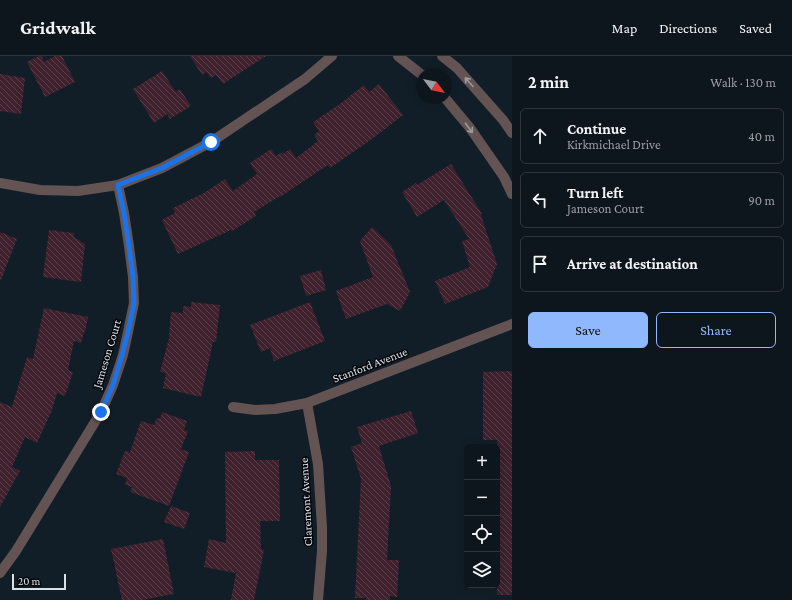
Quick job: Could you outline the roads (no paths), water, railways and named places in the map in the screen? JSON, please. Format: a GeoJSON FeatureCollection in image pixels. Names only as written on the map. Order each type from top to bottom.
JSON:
{"type":"FeatureCollection","features":[{"type":"Feature","properties":{"kind":"street"},"geometry":{"type":"LineString","coordinates":[[0,183],[40,190],[78,191],[118,185],[162,168],[211,142],[305,79],[332,56]]}},
{"type":"Feature","properties":{"kind":"street"},"geometry":{"type":"LineString","coordinates":[[398,56],[416,71]]}},
{"type":"Feature","properties":{"kind":"street"},"geometry":{"type":"LineString","coordinates":[[442,56],[457,68],[503,120],[512,133]]}},
{"type":"Feature","properties":{"kind":"street"},"geometry":{"type":"LineString","coordinates":[[450,104],[470,128],[500,171],[512,194]]}},
{"type":"Feature","properties":{"kind":"street","name":"Jameson Court"},"geometry":{"type":"LineString","coordinates":[[0,573],[16,551],[101,412],[113,385],[120,362],[134,303],[133,276],[129,246],[118,185]]}},
{"type":"Feature","properties":{"kind":"street","name":"Stanford Avenue"},"geometry":{"type":"LineString","coordinates":[[232,408],[255,410],[275,409],[307,403],[512,324]]}},
{"type":"Feature","properties":{"kind":"street","name":"Claremont Avenue"},"geometry":{"type":"LineString","coordinates":[[307,403],[318,464],[322,527],[322,551],[318,600]]}}]}
